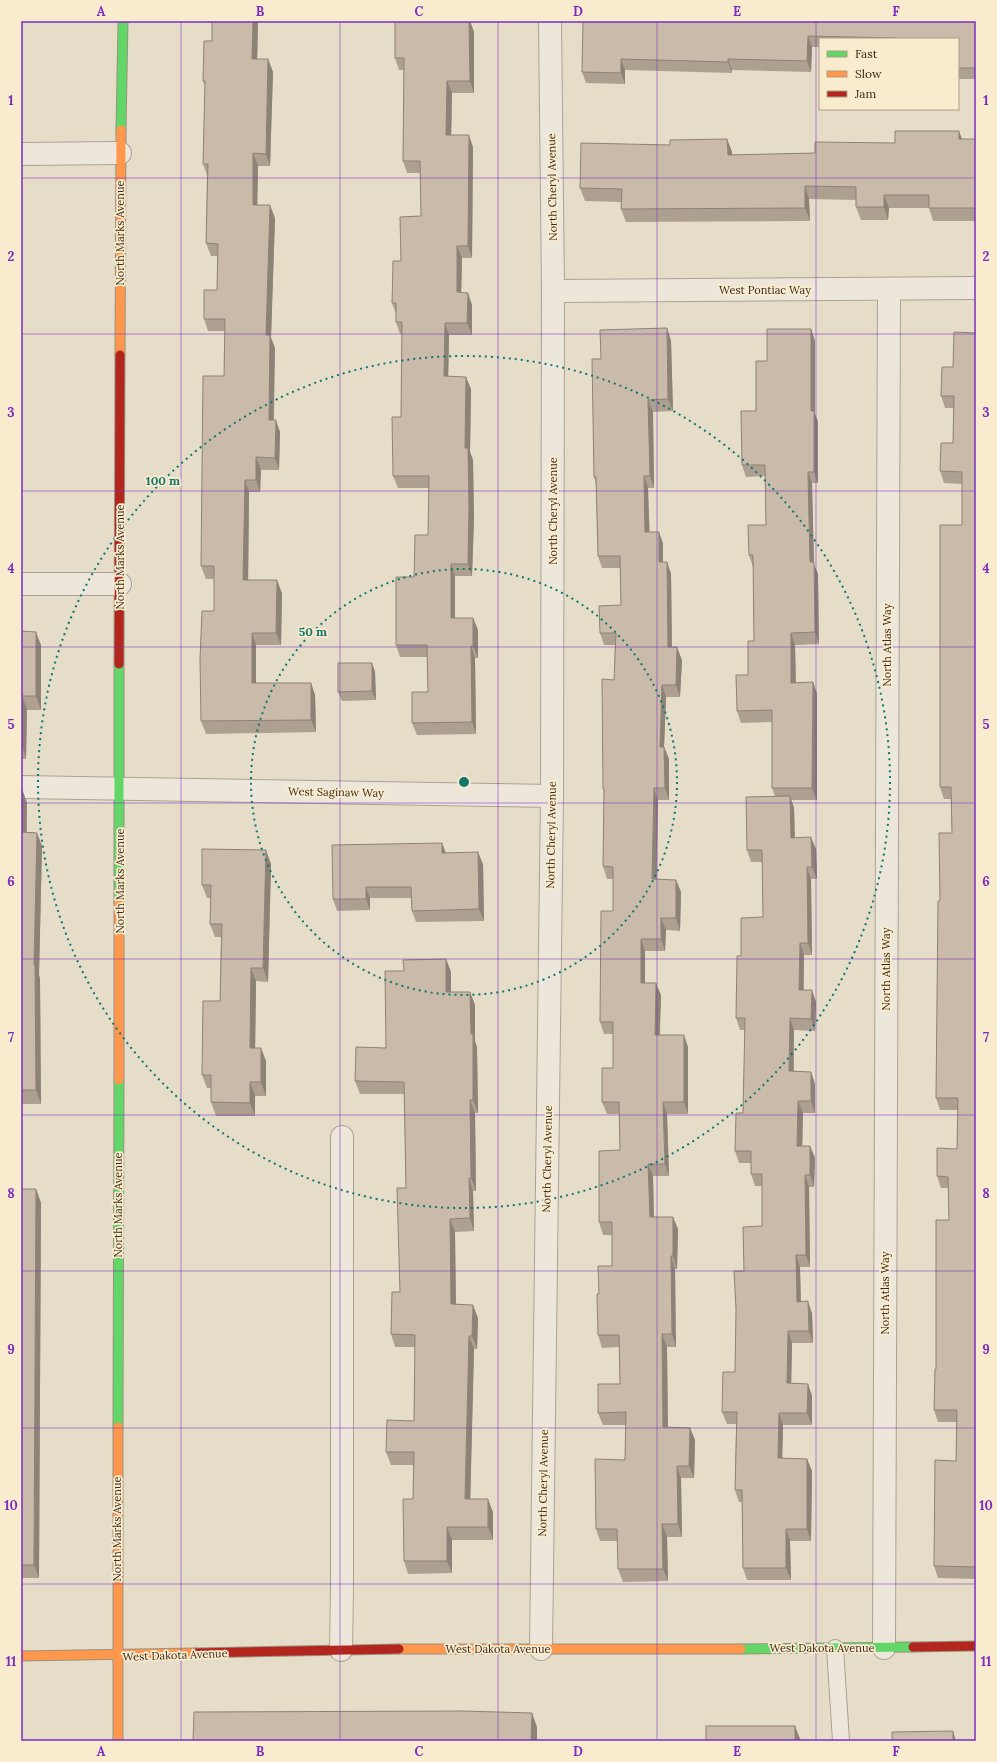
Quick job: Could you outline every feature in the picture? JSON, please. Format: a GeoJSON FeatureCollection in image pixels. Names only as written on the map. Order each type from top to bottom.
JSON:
{"type":"FeatureCollection","features":[{"type":"Feature","properties":{"kind":"main road","name":"North Marks Avenue"},"geometry":{"type":"LineString","coordinates":[[118,1741],[120,153],[123,21]]}},
{"type":"Feature","properties":{"kind":"main road","name":"West Dakota Avenue"},"geometry":{"type":"LineString","coordinates":[[21,1656],[117,1656],[340,1650],[884,1648],[976,1646]]}},
{"type":"Feature","properties":{"kind":"street","name":"North Cheryl Avenue"},"geometry":{"type":"LineString","coordinates":[[540,1649],[552,796],[554,291],[550,21]]}},
{"type":"Feature","properties":{"kind":"street"},"geometry":{"type":"LineString","coordinates":[[21,154],[120,153]]}},
{"type":"Feature","properties":{"kind":"street","name":"West Pontiac Way"},"geometry":{"type":"LineString","coordinates":[[554,291],[889,290],[976,288]]}},
{"type":"Feature","properties":{"kind":"street","name":"North Atlas Way"},"geometry":{"type":"LineString","coordinates":[[884,1648],[889,290]]}},
{"type":"Feature","properties":{"kind":"street"},"geometry":{"type":"LineString","coordinates":[[21,584],[120,584]]}},
{"type":"Feature","properties":{"kind":"street","name":"West Saginaw Way"},"geometry":{"type":"LineString","coordinates":[[21,787],[552,796]]}},
{"type":"Feature","properties":{"kind":"street"},"geometry":{"type":"LineString","coordinates":[[340,1650],[342,1581],[342,1137]]}},
{"type":"Feature","properties":{"kind":"lane"},"geometry":{"type":"LineString","coordinates":[[835,1648],[841,1741]]}},
{"type":"Feature","properties":{"kind":"building"},"geometry":{"type":"Polygon","coordinates":[[[212,21],[253,21],[252,59],[268,59],[266,154],[253,153],[253,205],[270,205],[266,335],[270,335],[269,420],[276,420],[275,458],[256,457],[256,480],[245,480],[243,580],[277,580],[276,633],[252,633],[252,683],[311,683],[311,720],[201,721],[200,659],[202,611],[214,611],[214,566],[201,566],[203,376],[224,376],[225,319],[204,319],[204,290],[217,290],[218,244],[206,243],[208,164],[203,164],[205,81],[203,81],[204,41],[212,41],[212,21]]]}},
{"type":"Feature","properties":{"kind":"building"},"geometry":{"type":"Polygon","coordinates":[[[395,21],[469,21],[470,81],[447,81],[446,135],[469,135],[468,246],[457,246],[457,292],[468,293],[467,323],[445,323],[444,376],[466,377],[465,448],[468,448],[468,564],[451,564],[451,618],[473,618],[473,646],[471,646],[472,722],[412,723],[412,692],[428,692],[427,645],[396,645],[396,577],[414,577],[415,535],[428,535],[429,476],[393,476],[392,417],[401,417],[402,322],[396,322],[396,303],[392,303],[393,261],[401,261],[400,217],[421,216],[420,161],[403,161],[404,58],[395,58],[395,21]]]}},
{"type":"Feature","properties":{"kind":"building"},"geometry":{"type":"Polygon","coordinates":[[[583,21],[976,21],[976,68],[959,68],[959,38],[808,36],[807,61],[728,59],[728,62],[621,59],[621,73],[582,72],[583,21]]]}},
{"type":"Feature","properties":{"kind":"building"},"geometry":{"type":"Polygon","coordinates":[[[895,131],[959,131],[959,139],[976,139],[976,208],[929,208],[929,195],[884,195],[884,207],[856,207],[856,187],[805,186],[805,208],[621,209],[622,189],[580,188],[581,143],[670,145],[670,140],[727,139],[728,155],[815,153],[815,142],[895,143],[895,131]]]}},
{"type":"Feature","properties":{"kind":"building"},"geometry":{"type":"Polygon","coordinates":[[[667,328],[668,399],[648,400],[650,476],[644,476],[645,532],[659,532],[659,562],[667,562],[668,647],[677,647],[676,685],[662,685],[660,747],[664,747],[665,788],[654,788],[652,879],[676,880],[676,918],[661,918],[661,939],[641,939],[641,983],[656,983],[655,1035],[684,1035],[684,1102],[663,1102],[665,1164],[648,1164],[650,1217],[673,1217],[673,1256],[671,1256],[672,1334],[662,1334],[663,1427],[690,1428],[689,1466],[677,1466],[678,1524],[662,1524],[663,1569],[618,1569],[617,1529],[596,1529],[595,1459],[625,1460],[626,1412],[598,1413],[598,1384],[620,1384],[619,1335],[598,1335],[597,1294],[599,1294],[598,1266],[612,1266],[612,1222],[599,1222],[599,1151],[620,1150],[619,1102],[602,1102],[602,1068],[613,1068],[613,1022],[600,1022],[601,911],[613,911],[613,867],[603,866],[604,789],[602,679],[614,680],[616,633],[600,633],[599,606],[621,605],[620,556],[598,556],[596,477],[594,477],[592,359],[601,359],[600,330],[667,328]]]}},
{"type":"Feature","properties":{"kind":"building"},"geometry":{"type":"Polygon","coordinates":[[[767,329],[811,329],[811,411],[814,411],[814,472],[808,472],[810,562],[814,562],[815,632],[791,633],[791,683],[813,682],[812,788],[772,788],[772,710],[737,711],[736,675],[748,675],[748,641],[754,641],[753,555],[749,555],[748,525],[766,525],[765,465],[742,465],[741,411],[756,411],[756,361],[767,361],[767,329]]]}},
{"type":"Feature","properties":{"kind":"building"},"geometry":{"type":"Polygon","coordinates":[[[954,332],[976,333],[976,1567],[934,1566],[935,1460],[956,1461],[957,1410],[934,1410],[936,1369],[936,1220],[949,1220],[948,1177],[937,1176],[937,1148],[957,1149],[958,1098],[936,1098],[938,901],[940,901],[939,833],[952,833],[951,787],[940,787],[940,525],[962,525],[962,472],[940,471],[941,443],[953,443],[954,396],[941,396],[942,367],[953,367],[954,332]]]}},
{"type":"Feature","properties":{"kind":"building"},"geometry":{"type":"Polygon","coordinates":[[[21,631],[36,632],[36,696],[22,696],[22,746],[21,746],[21,631]]]}},
{"type":"Feature","properties":{"kind":"building"},"geometry":{"type":"Polygon","coordinates":[[[338,663],[372,663],[372,691],[338,692],[338,663]]]}},
{"type":"Feature","properties":{"kind":"building"},"geometry":{"type":"Polygon","coordinates":[[[21,789],[22,832],[37,833],[34,965],[36,1090],[21,1090],[21,789]]]}},
{"type":"Feature","properties":{"kind":"building"},"geometry":{"type":"Polygon","coordinates":[[[790,796],[791,838],[811,837],[812,867],[807,867],[808,943],[800,943],[799,990],[812,990],[811,1019],[790,1018],[789,1071],[811,1072],[811,1101],[798,1101],[797,1146],[810,1146],[810,1175],[805,1175],[806,1255],[796,1255],[797,1302],[808,1301],[809,1331],[788,1331],[787,1383],[808,1384],[807,1413],[779,1413],[778,1458],[807,1459],[807,1529],[786,1529],[786,1568],[743,1568],[742,1490],[735,1490],[737,1412],[722,1412],[723,1372],[735,1372],[736,1309],[734,1271],[744,1271],[743,1227],[762,1226],[762,1174],[751,1174],[751,1151],[735,1151],[736,1113],[743,1113],[745,1018],[736,1018],[737,956],[741,956],[741,918],[763,917],[762,850],[747,850],[746,797],[790,796]]]}},
{"type":"Feature","properties":{"kind":"building"},"geometry":{"type":"Polygon","coordinates":[[[442,843],[442,853],[478,852],[479,909],[412,911],[411,887],[366,887],[366,899],[333,899],[332,845],[442,843]]]}},
{"type":"Feature","properties":{"kind":"building"},"geometry":{"type":"Polygon","coordinates":[[[202,849],[266,850],[263,968],[251,968],[250,1048],[261,1048],[261,1082],[250,1082],[250,1103],[211,1102],[211,1075],[202,1075],[203,1001],[220,1001],[222,924],[210,924],[211,885],[202,885],[202,849]]]}},
{"type":"Feature","properties":{"kind":"building"},"geometry":{"type":"Polygon","coordinates":[[[446,959],[446,992],[470,992],[471,1034],[473,1034],[473,1100],[470,1100],[470,1218],[450,1219],[451,1304],[473,1305],[472,1336],[469,1336],[465,1499],[488,1499],[488,1527],[447,1527],[447,1561],[404,1561],[403,1499],[413,1499],[414,1452],[386,1452],[387,1420],[414,1421],[415,1335],[391,1334],[392,1292],[400,1292],[397,1188],[406,1188],[404,1082],[355,1081],[356,1047],[386,1048],[385,971],[404,971],[403,960],[446,959]]]}},
{"type":"Feature","properties":{"kind":"building"},"geometry":{"type":"Polygon","coordinates":[[[21,1189],[36,1189],[34,1565],[21,1565],[21,1189]]]}},
{"type":"Feature","properties":{"kind":"building"},"geometry":{"type":"Polygon","coordinates":[[[463,1711],[532,1713],[531,1741],[193,1741],[194,1712],[463,1711]]]}},
{"type":"Feature","properties":{"kind":"building"},"geometry":{"type":"Polygon","coordinates":[[[706,1726],[795,1726],[795,1741],[706,1741],[706,1726]]]}},
{"type":"Feature","properties":{"kind":"building"},"geometry":{"type":"Polygon","coordinates":[[[953,1731],[953,1741],[892,1741],[892,1732],[953,1731]]]}},
{"type":"Feature","properties":{"kind":"traffic: fast"},"geometry":{"type":"LineString","coordinates":[[121,130],[123,21]]}},
{"type":"Feature","properties":{"kind":"traffic: fast"},"geometry":{"type":"LineString","coordinates":[[119,664],[119,902]]}},
{"type":"Feature","properties":{"kind":"traffic: fast"},"geometry":{"type":"LineString","coordinates":[[118,1427],[119,1080]]}},
{"type":"Feature","properties":{"kind":"traffic: fast"},"geometry":{"type":"LineString","coordinates":[[741,1649],[913,1647]]}},
{"type":"Feature","properties":{"kind":"traffic: slow"},"geometry":{"type":"LineString","coordinates":[[120,355],[121,130]]}},
{"type":"Feature","properties":{"kind":"traffic: slow"},"geometry":{"type":"LineString","coordinates":[[119,902],[119,1080]]}},
{"type":"Feature","properties":{"kind":"traffic: slow"},"geometry":{"type":"LineString","coordinates":[[118,1427],[118,1741]]}},
{"type":"Feature","properties":{"kind":"traffic: slow"},"geometry":{"type":"LineString","coordinates":[[399,1649],[741,1649]]}},
{"type":"Feature","properties":{"kind":"traffic: slow"},"geometry":{"type":"LineString","coordinates":[[21,1656],[196,1653]]}},
{"type":"Feature","properties":{"kind":"traffic: jam"},"geometry":{"type":"LineString","coordinates":[[119,664],[120,355]]}},
{"type":"Feature","properties":{"kind":"traffic: jam"},"geometry":{"type":"LineString","coordinates":[[913,1647],[976,1646]]}},
{"type":"Feature","properties":{"kind":"traffic: jam"},"geometry":{"type":"LineString","coordinates":[[196,1653],[399,1649]]}}]}
